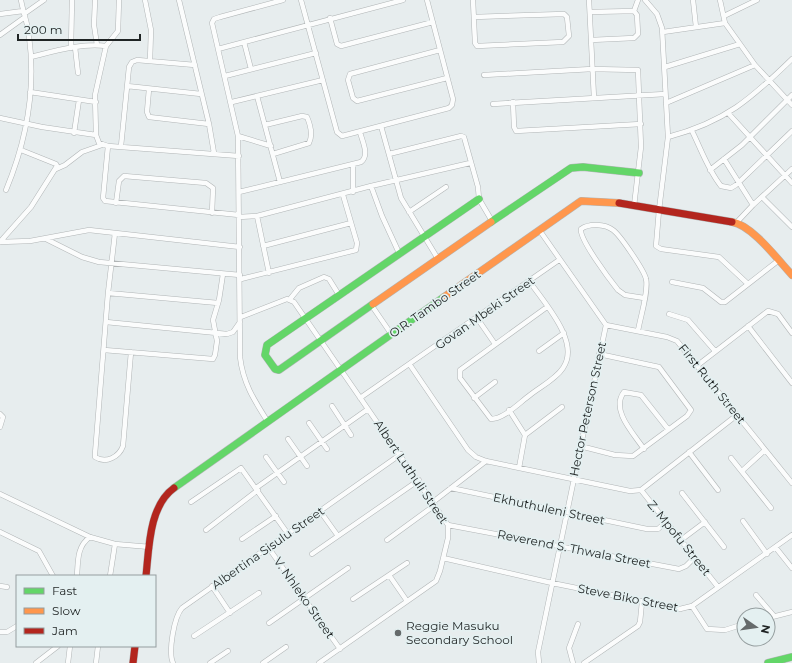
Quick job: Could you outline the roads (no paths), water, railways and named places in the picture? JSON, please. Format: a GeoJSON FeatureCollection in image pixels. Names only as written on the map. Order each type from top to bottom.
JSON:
{"type":"FeatureCollection","features":[{"type":"Feature","properties":{"kind":"main road"},"geometry":{"type":"LineString","coordinates":[[479,198],[267,346],[264,352],[265,355],[275,368],[279,370],[322,341],[492,221],[571,168],[582,167],[639,173]]}},
{"type":"Feature","properties":{"kind":"main road","name":"O.R. Tambo Street"},"geometry":{"type":"LineString","coordinates":[[146,575],[156,517],[161,504],[167,495],[581,201],[585,200],[634,206],[737,222],[748,228],[792,275]]}},
{"type":"Feature","properties":{"kind":"main road"},"geometry":{"type":"LineString","coordinates":[[133,663],[135,647]]}},
{"type":"Feature","properties":{"kind":"main road"},"geometry":{"type":"LineString","coordinates":[[768,663],[792,657]]}},
{"type":"Feature","properties":{"kind":"street"},"geometry":{"type":"LineString","coordinates":[[6,190],[21,150],[30,92],[31,56],[29,37],[21,0]]}},
{"type":"Feature","properties":{"kind":"street"},"geometry":{"type":"LineString","coordinates":[[0,35],[24,14],[44,0]]}},
{"type":"Feature","properties":{"kind":"street"},"geometry":{"type":"LineString","coordinates":[[72,0],[73,47],[78,73]]}},
{"type":"Feature","properties":{"kind":"street"},"geometry":{"type":"LineString","coordinates":[[102,145],[96,135],[96,88],[106,46],[118,31],[120,0]]}},
{"type":"Feature","properties":{"kind":"street"},"geometry":{"type":"LineString","coordinates":[[145,0],[151,30],[150,61]]}},
{"type":"Feature","properties":{"kind":"street"},"geometry":{"type":"LineString","coordinates":[[180,0],[209,124],[214,153]]}},
{"type":"Feature","properties":{"kind":"street"},"geometry":{"type":"LineString","coordinates":[[268,422],[247,388],[242,374],[240,358],[241,277],[238,136],[232,102],[212,25],[215,18],[283,0]]}},
{"type":"Feature","properties":{"kind":"street"},"geometry":{"type":"LineString","coordinates":[[302,0],[338,134],[344,136],[451,107],[453,99],[427,0]]}},
{"type":"Feature","properties":{"kind":"street"},"geometry":{"type":"LineString","coordinates":[[218,49],[330,18],[403,0]]}},
{"type":"Feature","properties":{"kind":"street"},"geometry":{"type":"LineString","coordinates":[[472,0],[475,43],[478,46],[560,42],[566,40],[569,36],[568,17],[564,14],[474,17]]}},
{"type":"Feature","properties":{"kind":"street"},"geometry":{"type":"LineString","coordinates":[[589,0],[594,98]]}},
{"type":"Feature","properties":{"kind":"street"},"geometry":{"type":"LineString","coordinates":[[634,11],[638,0]]}},
{"type":"Feature","properties":{"kind":"street"},"geometry":{"type":"LineString","coordinates":[[645,0],[657,14],[663,32],[665,67],[668,138],[659,210],[657,247],[661,249],[719,257],[748,284]]}},
{"type":"Feature","properties":{"kind":"street"},"geometry":{"type":"LineString","coordinates":[[693,0],[696,27]]}},
{"type":"Feature","properties":{"kind":"street"},"geometry":{"type":"LineString","coordinates":[[720,0],[725,23],[755,65],[792,105]]}},
{"type":"Feature","properties":{"kind":"street"},"geometry":{"type":"LineString","coordinates":[[724,16],[757,0]]}},
{"type":"Feature","properties":{"kind":"street"},"geometry":{"type":"LineString","coordinates":[[95,1],[94,32],[97,45]]}},
{"type":"Feature","properties":{"kind":"street"},"geometry":{"type":"LineString","coordinates":[[590,12],[634,11]]}},
{"type":"Feature","properties":{"kind":"street"},"geometry":{"type":"LineString","coordinates":[[591,40],[636,38],[638,34],[637,15],[634,11]]}},
{"type":"Feature","properties":{"kind":"street"},"geometry":{"type":"LineString","coordinates":[[0,14],[24,14]]}},
{"type":"Feature","properties":{"kind":"street"},"geometry":{"type":"LineString","coordinates":[[330,18],[338,44],[341,46],[433,22]]}},
{"type":"Feature","properties":{"kind":"street"},"geometry":{"type":"LineString","coordinates":[[663,32],[725,23]]}},
{"type":"Feature","properties":{"kind":"street"},"geometry":{"type":"LineString","coordinates":[[244,42],[252,69]]}},
{"type":"Feature","properties":{"kind":"street"},"geometry":{"type":"LineString","coordinates":[[665,67],[740,44]]}},
{"type":"Feature","properties":{"kind":"street"},"geometry":{"type":"LineString","coordinates":[[31,56],[73,47],[97,45],[106,46]]}},
{"type":"Feature","properties":{"kind":"street"},"geometry":{"type":"LineString","coordinates":[[440,50],[352,73],[348,78],[351,92],[353,98],[357,101],[447,78]]}},
{"type":"Feature","properties":{"kind":"street"},"geometry":{"type":"LineString","coordinates":[[225,76],[316,53]]}},
{"type":"Feature","properties":{"kind":"street"},"geometry":{"type":"LineString","coordinates":[[668,138],[692,131],[729,114],[769,81],[792,58]]}},
{"type":"Feature","properties":{"kind":"street"},"geometry":{"type":"LineString","coordinates":[[121,146],[127,86],[132,62],[137,60],[195,65]]}},
{"type":"Feature","properties":{"kind":"street"},"geometry":{"type":"LineString","coordinates":[[666,103],[755,65]]}},
{"type":"Feature","properties":{"kind":"street"},"geometry":{"type":"LineString","coordinates":[[484,75],[592,69],[636,69],[639,73],[641,124],[639,173],[634,206]]}},
{"type":"Feature","properties":{"kind":"street"},"geometry":{"type":"LineString","coordinates":[[232,102],[323,80]]}},
{"type":"Feature","properties":{"kind":"street"},"geometry":{"type":"LineString","coordinates":[[127,86],[201,94]]}},
{"type":"Feature","properties":{"kind":"street"},"geometry":{"type":"LineString","coordinates":[[149,89],[146,112],[148,116],[209,124]]}},
{"type":"Feature","properties":{"kind":"street"},"geometry":{"type":"LineString","coordinates":[[30,92],[96,102]]}},
{"type":"Feature","properties":{"kind":"street"},"geometry":{"type":"LineString","coordinates":[[493,104],[665,94]]}},
{"type":"Feature","properties":{"kind":"street"},"geometry":{"type":"LineString","coordinates":[[710,170],[749,137],[792,95]]}},
{"type":"Feature","properties":{"kind":"street"},"geometry":{"type":"LineString","coordinates":[[257,96],[280,182]]}},
{"type":"Feature","properties":{"kind":"street"},"geometry":{"type":"LineString","coordinates":[[74,132],[79,100]]}},
{"type":"Feature","properties":{"kind":"street"},"geometry":{"type":"LineString","coordinates":[[513,102],[514,128],[516,131],[641,124]]}},
{"type":"Feature","properties":{"kind":"street"},"geometry":{"type":"LineString","coordinates":[[729,114],[792,183]]}},
{"type":"Feature","properties":{"kind":"street"},"geometry":{"type":"LineString","coordinates":[[265,125],[302,116],[306,117],[309,122],[312,136],[309,143],[273,154]]}},
{"type":"Feature","properties":{"kind":"street"},"geometry":{"type":"LineString","coordinates":[[0,118],[26,124],[96,135]]}},
{"type":"Feature","properties":{"kind":"street"},"geometry":{"type":"LineString","coordinates":[[381,126],[401,198],[438,259]]}},
{"type":"Feature","properties":{"kind":"street"},"geometry":{"type":"LineString","coordinates":[[692,131],[710,170],[723,187],[732,188],[792,131]]}},
{"type":"Feature","properties":{"kind":"street"},"geometry":{"type":"LineString","coordinates":[[239,192],[353,164],[362,160],[366,155],[360,132]]}},
{"type":"Feature","properties":{"kind":"street"},"geometry":{"type":"LineString","coordinates":[[238,136],[271,146]]}},
{"type":"Feature","properties":{"kind":"street"},"geometry":{"type":"LineString","coordinates":[[389,154],[462,136],[465,139],[470,163],[478,187],[479,198],[492,221]]}},
{"type":"Feature","properties":{"kind":"street"},"geometry":{"type":"LineString","coordinates":[[238,156],[102,145],[82,152],[64,165],[56,168],[31,207],[0,242],[18,243],[85,230],[240,247]]}},
{"type":"Feature","properties":{"kind":"street"},"geometry":{"type":"LineString","coordinates":[[108,146],[103,199],[106,202],[239,216],[257,216],[343,195],[371,186],[470,163]]}},
{"type":"Feature","properties":{"kind":"street"},"geometry":{"type":"LineString","coordinates":[[21,150],[56,164],[56,168]]}},
{"type":"Feature","properties":{"kind":"street"},"geometry":{"type":"LineString","coordinates":[[724,159],[740,182],[753,205]]}},
{"type":"Feature","properties":{"kind":"street"},"geometry":{"type":"LineString","coordinates":[[353,164],[353,192]]}},
{"type":"Feature","properties":{"kind":"street"},"geometry":{"type":"LineString","coordinates":[[737,222],[792,169]]}},
{"type":"Feature","properties":{"kind":"street"},"geometry":{"type":"LineString","coordinates":[[116,203],[119,181],[124,176],[206,183],[213,188],[212,213]]}},
{"type":"Feature","properties":{"kind":"street"},"geometry":{"type":"LineString","coordinates":[[371,186],[382,216],[399,253]]}},
{"type":"Feature","properties":{"kind":"street"},"geometry":{"type":"LineString","coordinates":[[409,212],[446,187]]}},
{"type":"Feature","properties":{"kind":"street"},"geometry":{"type":"LineString","coordinates":[[46,238],[82,257],[111,264],[224,274],[241,277],[268,273],[356,250],[358,246],[343,195]]}},
{"type":"Feature","properties":{"kind":"street"},"geometry":{"type":"LineString","coordinates":[[762,197],[792,227]]}},
{"type":"Feature","properties":{"kind":"street"},"geometry":{"type":"LineString","coordinates":[[257,216],[268,273]]}},
{"type":"Feature","properties":{"kind":"street"},"geometry":{"type":"LineString","coordinates":[[263,246],[351,223]]}},
{"type":"Feature","properties":{"kind":"street"},"geometry":{"type":"LineString","coordinates":[[638,331],[644,298],[646,283],[644,273],[614,231],[592,225],[581,229],[581,235],[586,244],[618,290],[626,295],[644,298]]}},
{"type":"Feature","properties":{"kind":"street","name":"Hector Peterson Street"},"geometry":{"type":"LineString","coordinates":[[539,663],[537,654],[606,325],[559,260],[540,230]]}},
{"type":"Feature","properties":{"kind":"street"},"geometry":{"type":"LineString","coordinates":[[115,233],[108,293],[95,454],[96,458],[105,460],[119,453],[123,446],[131,352]]}},
{"type":"Feature","properties":{"kind":"street","name":"Govan Mbeki Street"},"geometry":{"type":"LineString","coordinates":[[360,398],[530,282],[559,260]]}},
{"type":"Feature","properties":{"kind":"street"},"geometry":{"type":"LineString","coordinates":[[672,282],[706,289],[723,303],[779,260]]}},
{"type":"Feature","properties":{"kind":"street"},"geometry":{"type":"LineString","coordinates":[[104,350],[212,359],[216,353],[217,341],[213,320],[224,274]]}},
{"type":"Feature","properties":{"kind":"street"},"geometry":{"type":"LineString","coordinates":[[106,322],[215,333],[232,333],[241,319],[290,299],[299,288],[324,277],[329,279],[339,295]]}},
{"type":"Feature","properties":{"kind":"street"},"geometry":{"type":"LineString","coordinates":[[530,282],[547,307],[564,333],[568,350],[564,367],[510,410],[491,419],[460,378],[459,371],[547,307]]}},
{"type":"Feature","properties":{"kind":"street"},"geometry":{"type":"LineString","coordinates":[[108,293],[218,303]]}},
{"type":"Feature","properties":{"kind":"street","name":"Albert Luthuli Street"},"geometry":{"type":"LineString","coordinates":[[290,299],[306,318],[360,398],[419,480],[448,525],[449,531],[436,581],[320,663]]}},
{"type":"Feature","properties":{"kind":"street"},"geometry":{"type":"LineString","coordinates":[[372,306],[392,334]]}},
{"type":"Feature","properties":{"kind":"street"},"geometry":{"type":"LineString","coordinates":[[698,365],[765,313],[772,311],[778,314],[792,334]]}},
{"type":"Feature","properties":{"kind":"street"},"geometry":{"type":"LineString","coordinates":[[669,314],[688,320],[715,351]]}},
{"type":"Feature","properties":{"kind":"street"},"geometry":{"type":"LineString","coordinates":[[478,318],[495,344]]}},
{"type":"Feature","properties":{"kind":"street","name":"First Ruth Street"},"geometry":{"type":"LineString","coordinates":[[606,325],[677,341],[698,365],[792,484]]}},
{"type":"Feature","properties":{"kind":"street"},"geometry":{"type":"LineString","coordinates":[[748,326],[792,383]]}},
{"type":"Feature","properties":{"kind":"street"},"geometry":{"type":"LineString","coordinates":[[538,350],[564,333]]}},
{"type":"Feature","properties":{"kind":"street"},"geometry":{"type":"LineString","coordinates":[[580,446],[628,457],[633,456],[687,416],[691,410],[659,367],[599,354]]}},
{"type":"Feature","properties":{"kind":"street"},"geometry":{"type":"LineString","coordinates":[[410,365],[468,450],[474,456],[486,461],[630,490],[641,490],[737,415]]}},
{"type":"Feature","properties":{"kind":"street"},"geometry":{"type":"LineString","coordinates":[[474,398],[495,382]]}},
{"type":"Feature","properties":{"kind":"street"},"geometry":{"type":"LineString","coordinates":[[644,449],[624,420],[620,410],[620,402],[624,392],[635,393],[646,400],[668,429]]}},
{"type":"Feature","properties":{"kind":"street"},"geometry":{"type":"LineString","coordinates":[[332,406],[351,434]]}},
{"type":"Feature","properties":{"kind":"street"},"geometry":{"type":"LineString","coordinates":[[519,468],[526,435],[562,406]]}},
{"type":"Feature","properties":{"kind":"street"},"geometry":{"type":"LineString","coordinates":[[206,530],[277,472],[368,409]]}},
{"type":"Feature","properties":{"kind":"street"},"geometry":{"type":"LineString","coordinates":[[510,410],[526,435]]}},
{"type":"Feature","properties":{"kind":"street"},"geometry":{"type":"LineString","coordinates":[[0,414],[3,417],[0,426]]}},
{"type":"Feature","properties":{"kind":"street"},"geometry":{"type":"LineString","coordinates":[[309,423],[327,448]]}},
{"type":"Feature","properties":{"kind":"street"},"geometry":{"type":"LineString","coordinates":[[288,439],[308,466]]}},
{"type":"Feature","properties":{"kind":"street"},"geometry":{"type":"LineString","coordinates":[[742,471],[765,450]]}},
{"type":"Feature","properties":{"kind":"street"},"geometry":{"type":"LineString","coordinates":[[689,452],[718,490]]}},
{"type":"Feature","properties":{"kind":"street","name":"Albertina Sisulu Street"},"geometry":{"type":"LineString","coordinates":[[172,663],[171,647],[178,614],[182,608],[401,454]]}},
{"type":"Feature","properties":{"kind":"street"},"geometry":{"type":"LineString","coordinates":[[266,457],[284,482]]}},
{"type":"Feature","properties":{"kind":"street"},"geometry":{"type":"LineString","coordinates":[[731,458],[771,508]]}},
{"type":"Feature","properties":{"kind":"street"},"geometry":{"type":"LineString","coordinates":[[387,540],[486,461]]}},
{"type":"Feature","properties":{"kind":"street"},"geometry":{"type":"LineString","coordinates":[[190,502],[240,468],[257,489],[288,534]]}},
{"type":"Feature","properties":{"kind":"street"},"geometry":{"type":"LineString","coordinates":[[312,554],[419,480]]}},
{"type":"Feature","properties":{"kind":"street","name":"Ekhuthuleni Street"},"geometry":{"type":"LineString","coordinates":[[451,488],[647,529],[658,529],[666,522]]}},
{"type":"Feature","properties":{"kind":"street","name":"Z. Mpofu Street"},"geometry":{"type":"LineString","coordinates":[[641,490],[718,587]]}},
{"type":"Feature","properties":{"kind":"street"},"geometry":{"type":"LineString","coordinates":[[682,493],[724,547]]}},
{"type":"Feature","properties":{"kind":"street"},"geometry":{"type":"LineString","coordinates":[[0,494],[90,537],[116,544],[150,547]]}},
{"type":"Feature","properties":{"kind":"street"},"geometry":{"type":"LineString","coordinates":[[320,511],[338,536]]}},
{"type":"Feature","properties":{"kind":"street"},"geometry":{"type":"LineString","coordinates":[[242,539],[276,516]]}},
{"type":"Feature","properties":{"kind":"street"},"geometry":{"type":"LineString","coordinates":[[743,521],[767,554]]}},
{"type":"Feature","properties":{"kind":"street"},"geometry":{"type":"LineString","coordinates":[[681,540],[705,522]]}},
{"type":"Feature","properties":{"kind":"street","name":"Reverend S. Thwala Street"},"geometry":{"type":"LineString","coordinates":[[448,525],[679,569],[686,566],[695,557]]}},
{"type":"Feature","properties":{"kind":"street"},"geometry":{"type":"LineString","coordinates":[[0,532],[38,551],[52,575]]}},
{"type":"Feature","properties":{"kind":"street","name":"Steve Biko Street"},"geometry":{"type":"LineString","coordinates":[[443,558],[676,609],[692,606],[776,548],[792,535]]}},
{"type":"Feature","properties":{"kind":"street"},"geometry":{"type":"LineString","coordinates":[[77,575],[80,550],[83,543],[90,537]]}},
{"type":"Feature","properties":{"kind":"street"},"geometry":{"type":"LineString","coordinates":[[110,575],[116,544]]}},
{"type":"Feature","properties":{"kind":"street","name":"V. Nhleko Street"},"geometry":{"type":"LineString","coordinates":[[268,547],[340,649]]}},
{"type":"Feature","properties":{"kind":"street"},"geometry":{"type":"LineString","coordinates":[[776,548],[792,568]]}},
{"type":"Feature","properties":{"kind":"street"},"geometry":{"type":"LineString","coordinates":[[353,599],[407,562]]}},
{"type":"Feature","properties":{"kind":"street"},"geometry":{"type":"LineString","coordinates":[[269,623],[348,568]]}},
{"type":"Feature","properties":{"kind":"street"},"geometry":{"type":"LineString","coordinates":[[389,575],[408,601]]}},
{"type":"Feature","properties":{"kind":"street"},"geometry":{"type":"LineString","coordinates":[[0,586],[7,587]]}},
{"type":"Feature","properties":{"kind":"street"},"geometry":{"type":"LineString","coordinates":[[212,586],[230,613]]}},
{"type":"Feature","properties":{"kind":"street"},"geometry":{"type":"LineString","coordinates":[[194,636],[259,592]]}},
{"type":"Feature","properties":{"kind":"street"},"geometry":{"type":"LineString","coordinates":[[756,595],[766,607]]}},
{"type":"Feature","properties":{"kind":"street"},"geometry":{"type":"LineString","coordinates":[[584,663],[638,626],[640,622],[642,602]]}},
{"type":"Feature","properties":{"kind":"street"},"geometry":{"type":"LineString","coordinates":[[692,606],[707,629],[724,630],[736,626]]}},
{"type":"Feature","properties":{"kind":"street"},"geometry":{"type":"LineString","coordinates":[[776,616],[792,612]]}},
{"type":"Feature","properties":{"kind":"street"},"geometry":{"type":"LineString","coordinates":[[573,663],[569,648],[578,624]]}},
{"type":"Feature","properties":{"kind":"street"},"geometry":{"type":"LineString","coordinates":[[0,632],[8,632],[16,627]]}},
{"type":"Feature","properties":{"kind":"street"},"geometry":{"type":"LineString","coordinates":[[36,663],[57,647]]}},
{"type":"Feature","properties":{"kind":"street"},"geometry":{"type":"LineString","coordinates":[[68,663],[70,647]]}},
{"type":"Feature","properties":{"kind":"street"},"geometry":{"type":"LineString","coordinates":[[96,663],[98,647]]}},
{"type":"Feature","properties":{"kind":"street"},"geometry":{"type":"LineString","coordinates":[[266,662],[286,647]]}},
{"type":"Feature","properties":{"kind":"street"},"geometry":{"type":"LineString","coordinates":[[210,663],[228,651]]}},
{"type":"Feature","properties":{"kind":"place","name":"Reggie Masuku Secondary School"},"geometry":{"type":"Point","coordinates":[398,633]}}]}
